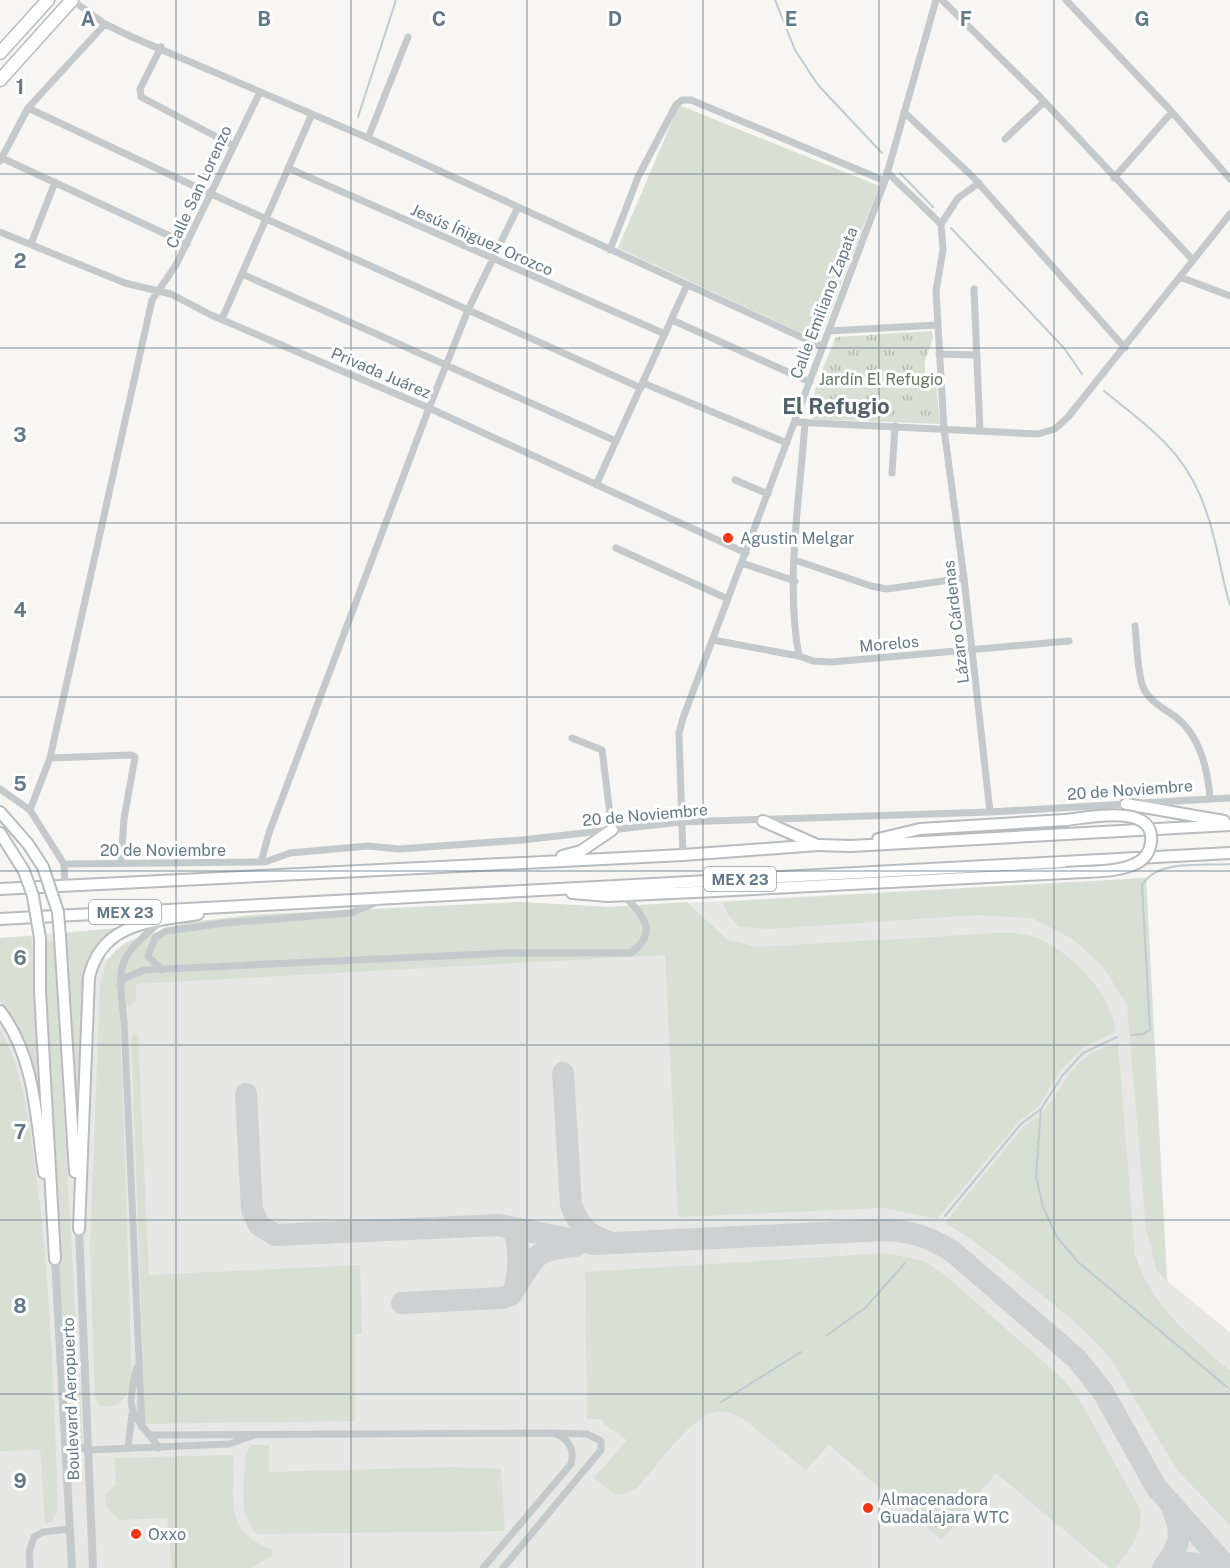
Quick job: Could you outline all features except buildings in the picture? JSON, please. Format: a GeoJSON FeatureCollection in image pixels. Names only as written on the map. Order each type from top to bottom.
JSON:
{"type":"FeatureCollection","features":[{"type":"Feature","properties":{"kind":"highway"},"geometry":{"type":"LineString","coordinates":[[0,53],[48,0]]}},
{"type":"Feature","properties":{"kind":"highway"},"geometry":{"type":"LineString","coordinates":[[0,81],[72,0]]}},
{"type":"Feature","properties":{"kind":"main road"},"geometry":{"type":"LineString","coordinates":[[1126,804],[1230,824]]}},
{"type":"Feature","properties":{"kind":"main road"},"geometry":{"type":"LineString","coordinates":[[0,812],[28,844],[42,867],[58,912],[79,1229]]}},
{"type":"Feature","properties":{"kind":"main road"},"geometry":{"type":"LineString","coordinates":[[520,890],[622,895],[1066,873],[1136,864],[1146,856],[1151,840],[1147,826],[1132,816],[920,829],[851,846]]}},
{"type":"Feature","properties":{"kind":"main road"},"geometry":{"type":"LineString","coordinates":[[763,821],[818,845]]}},
{"type":"Feature","properties":{"kind":"main road","name":"MEX 23"},"geometry":{"type":"LineString","coordinates":[[0,889],[683,855],[818,845],[851,846],[1230,824]]}},
{"type":"Feature","properties":{"kind":"main road"},"geometry":{"type":"LineString","coordinates":[[538,862],[581,851],[612,830]]}},
{"type":"Feature","properties":{"kind":"main road"},"geometry":{"type":"LineString","coordinates":[[0,832],[24,871],[33,896],[40,938],[40,991],[56,1259]]}},
{"type":"Feature","properties":{"kind":"main road","name":"MEX 23"},"geometry":{"type":"LineString","coordinates":[[0,919],[1230,853]]}},
{"type":"Feature","properties":{"kind":"main road"},"geometry":{"type":"LineString","coordinates":[[79,1229],[88,977],[98,951],[121,931],[162,920],[249,906]]}},
{"type":"Feature","properties":{"kind":"main road"},"geometry":{"type":"LineString","coordinates":[[0,1011],[20,1044],[30,1080],[56,1259]]}},
{"type":"Feature","properties":{"kind":"street"},"geometry":{"type":"LineString","coordinates":[[72,0],[105,24],[368,138],[823,347]]}},
{"type":"Feature","properties":{"kind":"street","name":"Calle Emiliano Zapata"},"geometry":{"type":"LineString","coordinates":[[683,855],[679,733],[885,181],[936,0]]}},
{"type":"Feature","properties":{"kind":"street"},"geometry":{"type":"LineString","coordinates":[[942,0],[1044,102],[1193,260]]}},
{"type":"Feature","properties":{"kind":"street"},"geometry":{"type":"LineString","coordinates":[[1066,0],[1172,112],[1230,179]]}},
{"type":"Feature","properties":{"kind":"street"},"geometry":{"type":"LineString","coordinates":[[105,24],[28,108],[1,160],[187,244]]}},
{"type":"Feature","properties":{"kind":"street"},"geometry":{"type":"LineString","coordinates":[[368,138],[408,37]]}},
{"type":"Feature","properties":{"kind":"street"},"geometry":{"type":"LineString","coordinates":[[160,47],[140,89],[141,97],[232,145]]}},
{"type":"Feature","properties":{"kind":"street","name":"Calle San Lorenzo"},"geometry":{"type":"LineString","coordinates":[[30,810],[50,758],[152,300],[176,265],[187,244],[232,145],[260,92]]}},
{"type":"Feature","properties":{"kind":"street"},"geometry":{"type":"LineString","coordinates":[[610,250],[638,177],[676,105],[682,100],[691,100],[885,181]]}},
{"type":"Feature","properties":{"kind":"street"},"geometry":{"type":"LineString","coordinates":[[1005,139],[1044,102]]}},
{"type":"Feature","properties":{"kind":"street"},"geometry":{"type":"LineString","coordinates":[[28,108],[468,310],[642,385],[787,443]]}},
{"type":"Feature","properties":{"kind":"street"},"geometry":{"type":"LineString","coordinates":[[904,112],[979,183],[1125,348]]}},
{"type":"Feature","properties":{"kind":"street"},"geometry":{"type":"LineString","coordinates":[[1114,178],[1172,112]]}},
{"type":"Feature","properties":{"kind":"street"},"geometry":{"type":"LineString","coordinates":[[222,319],[312,114]]}},
{"type":"Feature","properties":{"kind":"street","name":"Jesús Íñiguez Orozco"},"geometry":{"type":"LineString","coordinates":[[288,168],[493,261],[665,334]]}},
{"type":"Feature","properties":{"kind":"street"},"geometry":{"type":"LineString","coordinates":[[887,172],[941,224],[958,198],[979,183]]}},
{"type":"Feature","properties":{"kind":"street"},"geometry":{"type":"LineString","coordinates":[[31,244],[54,182]]}},
{"type":"Feature","properties":{"kind":"street"},"geometry":{"type":"LineString","coordinates":[[261,862],[269,833],[446,364],[468,310],[518,207]]}},
{"type":"Feature","properties":{"kind":"street"},"geometry":{"type":"LineString","coordinates":[[795,422],[1038,434],[1055,429],[1068,417],[1125,348],[1230,214]]}},
{"type":"Feature","properties":{"kind":"street","name":"Lázaro Cárdenas"},"geometry":{"type":"LineString","coordinates":[[941,224],[943,250],[936,291],[944,429],[973,650],[990,812]]}},
{"type":"Feature","properties":{"kind":"street","name":"Privada Juárez"},"geometry":{"type":"LineString","coordinates":[[0,232],[125,283],[157,290],[429,408],[746,553]]}},
{"type":"Feature","properties":{"kind":"street"},"geometry":{"type":"LineString","coordinates":[[242,274],[616,441]]}},
{"type":"Feature","properties":{"kind":"street"},"geometry":{"type":"LineString","coordinates":[[1180,277],[1230,296]]}},
{"type":"Feature","properties":{"kind":"street"},"geometry":{"type":"LineString","coordinates":[[596,485],[687,285]]}},
{"type":"Feature","properties":{"kind":"street"},"geometry":{"type":"LineString","coordinates":[[974,288],[975,355],[980,431]]}},
{"type":"Feature","properties":{"kind":"street"},"geometry":{"type":"LineString","coordinates":[[672,320],[810,382]]}},
{"type":"Feature","properties":{"kind":"street"},"geometry":{"type":"LineString","coordinates":[[829,330],[937,325]]}},
{"type":"Feature","properties":{"kind":"street"},"geometry":{"type":"LineString","coordinates":[[939,354],[975,355]]}},
{"type":"Feature","properties":{"kind":"street"},"geometry":{"type":"LineString","coordinates":[[799,656],[794,632],[795,560],[805,422]]}},
{"type":"Feature","properties":{"kind":"street"},"geometry":{"type":"LineString","coordinates":[[892,473],[895,426]]}},
{"type":"Feature","properties":{"kind":"street"},"geometry":{"type":"LineString","coordinates":[[735,480],[768,494]]}},
{"type":"Feature","properties":{"kind":"street"},"geometry":{"type":"LineString","coordinates":[[616,549],[728,599]]}},
{"type":"Feature","properties":{"kind":"street"},"geometry":{"type":"LineString","coordinates":[[795,560],[871,586],[887,589],[964,578]]}},
{"type":"Feature","properties":{"kind":"street"},"geometry":{"type":"LineString","coordinates":[[742,562],[795,582]]}},
{"type":"Feature","properties":{"kind":"street"},"geometry":{"type":"LineString","coordinates":[[1135,626],[1143,686],[1156,705],[1179,719],[1197,744],[1209,777],[1210,798]]}},
{"type":"Feature","properties":{"kind":"street","name":"Morelos"},"geometry":{"type":"LineString","coordinates":[[713,640],[799,656],[813,661],[861,661],[1069,641]]}},
{"type":"Feature","properties":{"kind":"street"},"geometry":{"type":"LineString","coordinates":[[572,738],[602,750],[612,830]]}},
{"type":"Feature","properties":{"kind":"street"},"geometry":{"type":"LineString","coordinates":[[50,758],[131,755],[135,757],[124,819],[121,863]]}},
{"type":"Feature","properties":{"kind":"street"},"geometry":{"type":"LineString","coordinates":[[0,789],[30,810],[64,864],[65,886]]}},
{"type":"Feature","properties":{"kind":"street","name":"20 de Noviembre"},"geometry":{"type":"LineString","coordinates":[[64,864],[261,862],[278,860],[290,853],[368,846],[399,849],[681,822],[990,812],[1230,798]]}},
{"type":"Feature","properties":{"kind":"street"},"geometry":{"type":"LineString","coordinates":[[120,986],[125,978],[133,973],[162,970],[507,953],[632,952],[643,944],[647,931],[642,915],[622,895]]}},
{"type":"Feature","properties":{"kind":"street"},"geometry":{"type":"LineString","coordinates":[[162,970],[148,956],[149,948],[155,938],[166,931],[224,923],[350,913],[368,908],[388,898]]}},
{"type":"Feature","properties":{"kind":"street"},"geometry":{"type":"LineString","coordinates":[[142,1427],[124,1020],[120,986],[123,960],[135,944],[162,920]]}},
{"type":"Feature","properties":{"kind":"street","name":"Boulevard Aeropuerto"},"geometry":{"type":"LineString","coordinates":[[79,1229],[93,1568]]}},
{"type":"Feature","properties":{"kind":"street","name":"Boulevard Aeropuerto"},"geometry":{"type":"LineString","coordinates":[[56,1259],[72,1568]]}},
{"type":"Feature","properties":{"kind":"street"},"geometry":{"type":"LineString","coordinates":[[59,1311],[63,1325],[69,1439],[74,1446],[88,1450],[236,1443],[258,1434]]}},
{"type":"Feature","properties":{"kind":"street"},"geometry":{"type":"LineString","coordinates":[[128,1448],[132,1396],[140,1359]]}},
{"type":"Feature","properties":{"kind":"street"},"geometry":{"type":"LineString","coordinates":[[132,1414],[159,1448]]}},
{"type":"Feature","properties":{"kind":"street"},"geometry":{"type":"LineString","coordinates":[[150,1435],[553,1433],[587,1434],[601,1441],[601,1450],[503,1568]]}},
{"type":"Feature","properties":{"kind":"street"},"geometry":{"type":"LineString","coordinates":[[483,1568],[571,1464],[571,1448],[561,1436],[553,1433]]}},
{"type":"Feature","properties":{"kind":"street"},"geometry":{"type":"LineString","coordinates":[[30,1568],[29,1553],[34,1537],[43,1532],[70,1529]]}},
{"type":"Feature","properties":{"kind":"shaded area"},"geometry":{"type":"Polygon","coordinates":[[[1146,878],[1167,1281],[1230,1332],[1230,1568],[0,1568],[0,938],[117,928],[95,947],[107,960],[127,942],[184,923],[251,915],[520,902],[609,907],[1146,878]]]}},
{"type":"Feature","properties":{"kind":"green space"},"geometry":{"type":"Polygon","coordinates":[[[679,105],[879,186],[819,341],[618,248],[679,105]]]}},
{"type":"Feature","properties":{"kind":"green space","name":"Jardín El Refugio"},"geometry":{"type":"Polygon","coordinates":[[[932,331],[933,338],[925,361],[925,377],[936,381],[940,424],[813,419],[812,409],[816,388],[836,337],[932,331]]]}},
{"type":"Feature","properties":{"kind":"green space"},"geometry":{"type":"Polygon","coordinates":[[[1146,878],[1167,1281],[1157,1271],[1146,1229],[1127,1005],[1104,968],[1073,939],[1032,918],[977,915],[770,929],[739,927],[728,915],[723,902],[1146,878]]]}},
{"type":"Feature","properties":{"kind":"green space"},"geometry":{"type":"Polygon","coordinates":[[[520,902],[609,907],[687,902],[728,940],[757,947],[992,933],[1024,934],[1046,942],[1060,951],[1086,974],[1107,1003],[1113,1017],[1115,1032],[1084,1047],[1059,1072],[1039,1106],[1019,1121],[937,1219],[884,1208],[678,1217],[665,955],[136,984],[136,1001],[124,1008],[120,1022],[132,1378],[128,1391],[117,1405],[111,1407],[98,1404],[95,1398],[90,1246],[100,985],[107,960],[127,942],[184,923],[251,915],[520,902]]]}},
{"type":"Feature","properties":{"kind":"green space"},"geometry":{"type":"Polygon","coordinates":[[[117,928],[95,947],[85,978],[76,1151],[65,933],[117,928]]]}},
{"type":"Feature","properties":{"kind":"green space"},"geometry":{"type":"Polygon","coordinates":[[[31,936],[40,1108],[26,1043],[0,1001],[0,938],[31,936]]]}},
{"type":"Feature","properties":{"kind":"green space"},"geometry":{"type":"Polygon","coordinates":[[[54,941],[83,1443],[78,1443],[73,1436],[66,1320],[60,1309],[42,942],[54,941]]]}},
{"type":"Feature","properties":{"kind":"green space"},"geometry":{"type":"Polygon","coordinates":[[[0,1029],[15,1063],[25,1099],[45,1257],[58,1509],[52,1522],[45,1524],[40,1450],[0,1451],[0,1029]]]}},
{"type":"Feature","properties":{"kind":"green space"},"geometry":{"type":"Polygon","coordinates":[[[138,1033],[149,1275],[360,1265],[362,1334],[355,1334],[355,1421],[137,1424],[134,1406],[141,1396],[144,1383],[131,1037],[138,1033]]]}},
{"type":"Feature","properties":{"kind":"green space"},"geometry":{"type":"Polygon","coordinates":[[[1118,1043],[1135,1254],[1142,1272],[1161,1304],[1187,1332],[1230,1371],[1230,1525],[1177,1470],[1111,1359],[1102,1348],[1071,1319],[998,1260],[945,1223],[1021,1130],[1046,1109],[1074,1068],[1091,1053],[1118,1043]]]}},
{"type":"Feature","properties":{"kind":"green space"},"geometry":{"type":"Polygon","coordinates":[[[887,1253],[924,1261],[945,1275],[1064,1380],[1082,1404],[1140,1509],[1138,1533],[1116,1568],[1109,1568],[996,1473],[942,1540],[829,1445],[806,1470],[742,1418],[727,1412],[711,1413],[692,1425],[636,1489],[622,1495],[615,1494],[594,1478],[627,1440],[604,1424],[602,1419],[587,1419],[585,1272],[887,1253]]]}},
{"type":"Feature","properties":{"kind":"green space"},"geometry":{"type":"Polygon","coordinates":[[[252,1445],[269,1445],[269,1472],[454,1467],[501,1469],[505,1531],[257,1534],[246,1517],[243,1496],[246,1452],[252,1445]]]}},
{"type":"Feature","properties":{"kind":"green space"},"geometry":{"type":"Polygon","coordinates":[[[234,1455],[233,1499],[238,1524],[245,1534],[272,1549],[272,1556],[251,1568],[172,1568],[167,1518],[119,1520],[107,1507],[105,1495],[116,1484],[114,1458],[234,1455]]]}},
{"type":"Feature","properties":{"kind":"waterway"},"geometry":{"type":"LineString","coordinates":[[358,117],[396,0]]}},
{"type":"Feature","properties":{"kind":"waterway"},"geometry":{"type":"LineString","coordinates":[[775,0],[795,50],[818,85],[882,153]]}},
{"type":"Feature","properties":{"kind":"waterway"},"geometry":{"type":"LineString","coordinates":[[900,173],[933,207]]}},
{"type":"Feature","properties":{"kind":"waterway"},"geometry":{"type":"LineString","coordinates":[[951,228],[1064,348],[1082,374]]}},
{"type":"Feature","properties":{"kind":"waterway"},"geometry":{"type":"LineString","coordinates":[[1104,391],[1160,438],[1187,470],[1207,512],[1230,605]]}},
{"type":"Feature","properties":{"kind":"waterway"},"geometry":{"type":"LineString","coordinates":[[1131,1035],[1143,1034],[1150,1030],[1142,885],[1149,877],[1169,867],[1230,864]]}},
{"type":"Feature","properties":{"kind":"waterway"},"geometry":{"type":"LineString","coordinates":[[945,1216],[1021,1124],[1041,1109],[1062,1076],[1083,1053],[1117,1037]]}},
{"type":"Feature","properties":{"kind":"waterway"},"geometry":{"type":"LineString","coordinates":[[1041,1109],[1036,1176],[1043,1207],[1057,1237],[1078,1262],[1227,1387]]}},
{"type":"Feature","properties":{"kind":"waterway"},"geometry":{"type":"LineString","coordinates":[[826,1336],[865,1308],[905,1263]]}},
{"type":"Feature","properties":{"kind":"waterway"},"geometry":{"type":"LineString","coordinates":[[721,1402],[801,1352]]}},
{"type":"Feature","properties":{"kind":"taxiway"},"geometry":{"type":"LineString","coordinates":[[563,1073],[571,1204],[585,1229],[596,1237],[610,1242]]}},
{"type":"Feature","properties":{"kind":"taxiway"},"geometry":{"type":"LineString","coordinates":[[246,1094],[252,1210],[259,1225],[275,1235],[499,1225],[594,1244],[884,1230],[912,1233],[936,1242],[953,1252],[1077,1359],[1103,1392],[1156,1487],[1228,1568]]}},
{"type":"Feature","properties":{"kind":"taxiway"},"geometry":{"type":"LineString","coordinates":[[402,1303],[502,1298],[511,1295],[518,1272],[517,1242],[512,1229],[499,1225]]}},
{"type":"Feature","properties":{"kind":"taxiway"},"geometry":{"type":"LineString","coordinates":[[516,1287],[538,1256],[552,1249],[575,1246]]}},
{"type":"Feature","properties":{"kind":"taxiway"},"geometry":{"type":"LineString","coordinates":[[1163,1568],[1173,1554],[1178,1541],[1178,1527],[1173,1510]]}},
{"type":"Feature","properties":{"kind":"taxiway"},"geometry":{"type":"LineString","coordinates":[[1170,1568],[1190,1563],[1221,1568]]}},
{"type":"Feature","properties":{"kind":"place","name":"Agustin Melgar"},"geometry":{"type":"Point","coordinates":[728,538]}},
{"type":"Feature","properties":{"kind":"place","name":"Almacenadora Guadalajara WTC"},"geometry":{"type":"Point","coordinates":[868,1508]}},
{"type":"Feature","properties":{"kind":"place","name":"Oxxo"},"geometry":{"type":"Point","coordinates":[136,1534]}},
{"type":"Feature","properties":{"kind":"district","name":"El Refugio"},"geometry":{"type":"Point","coordinates":[836,406]}}]}
